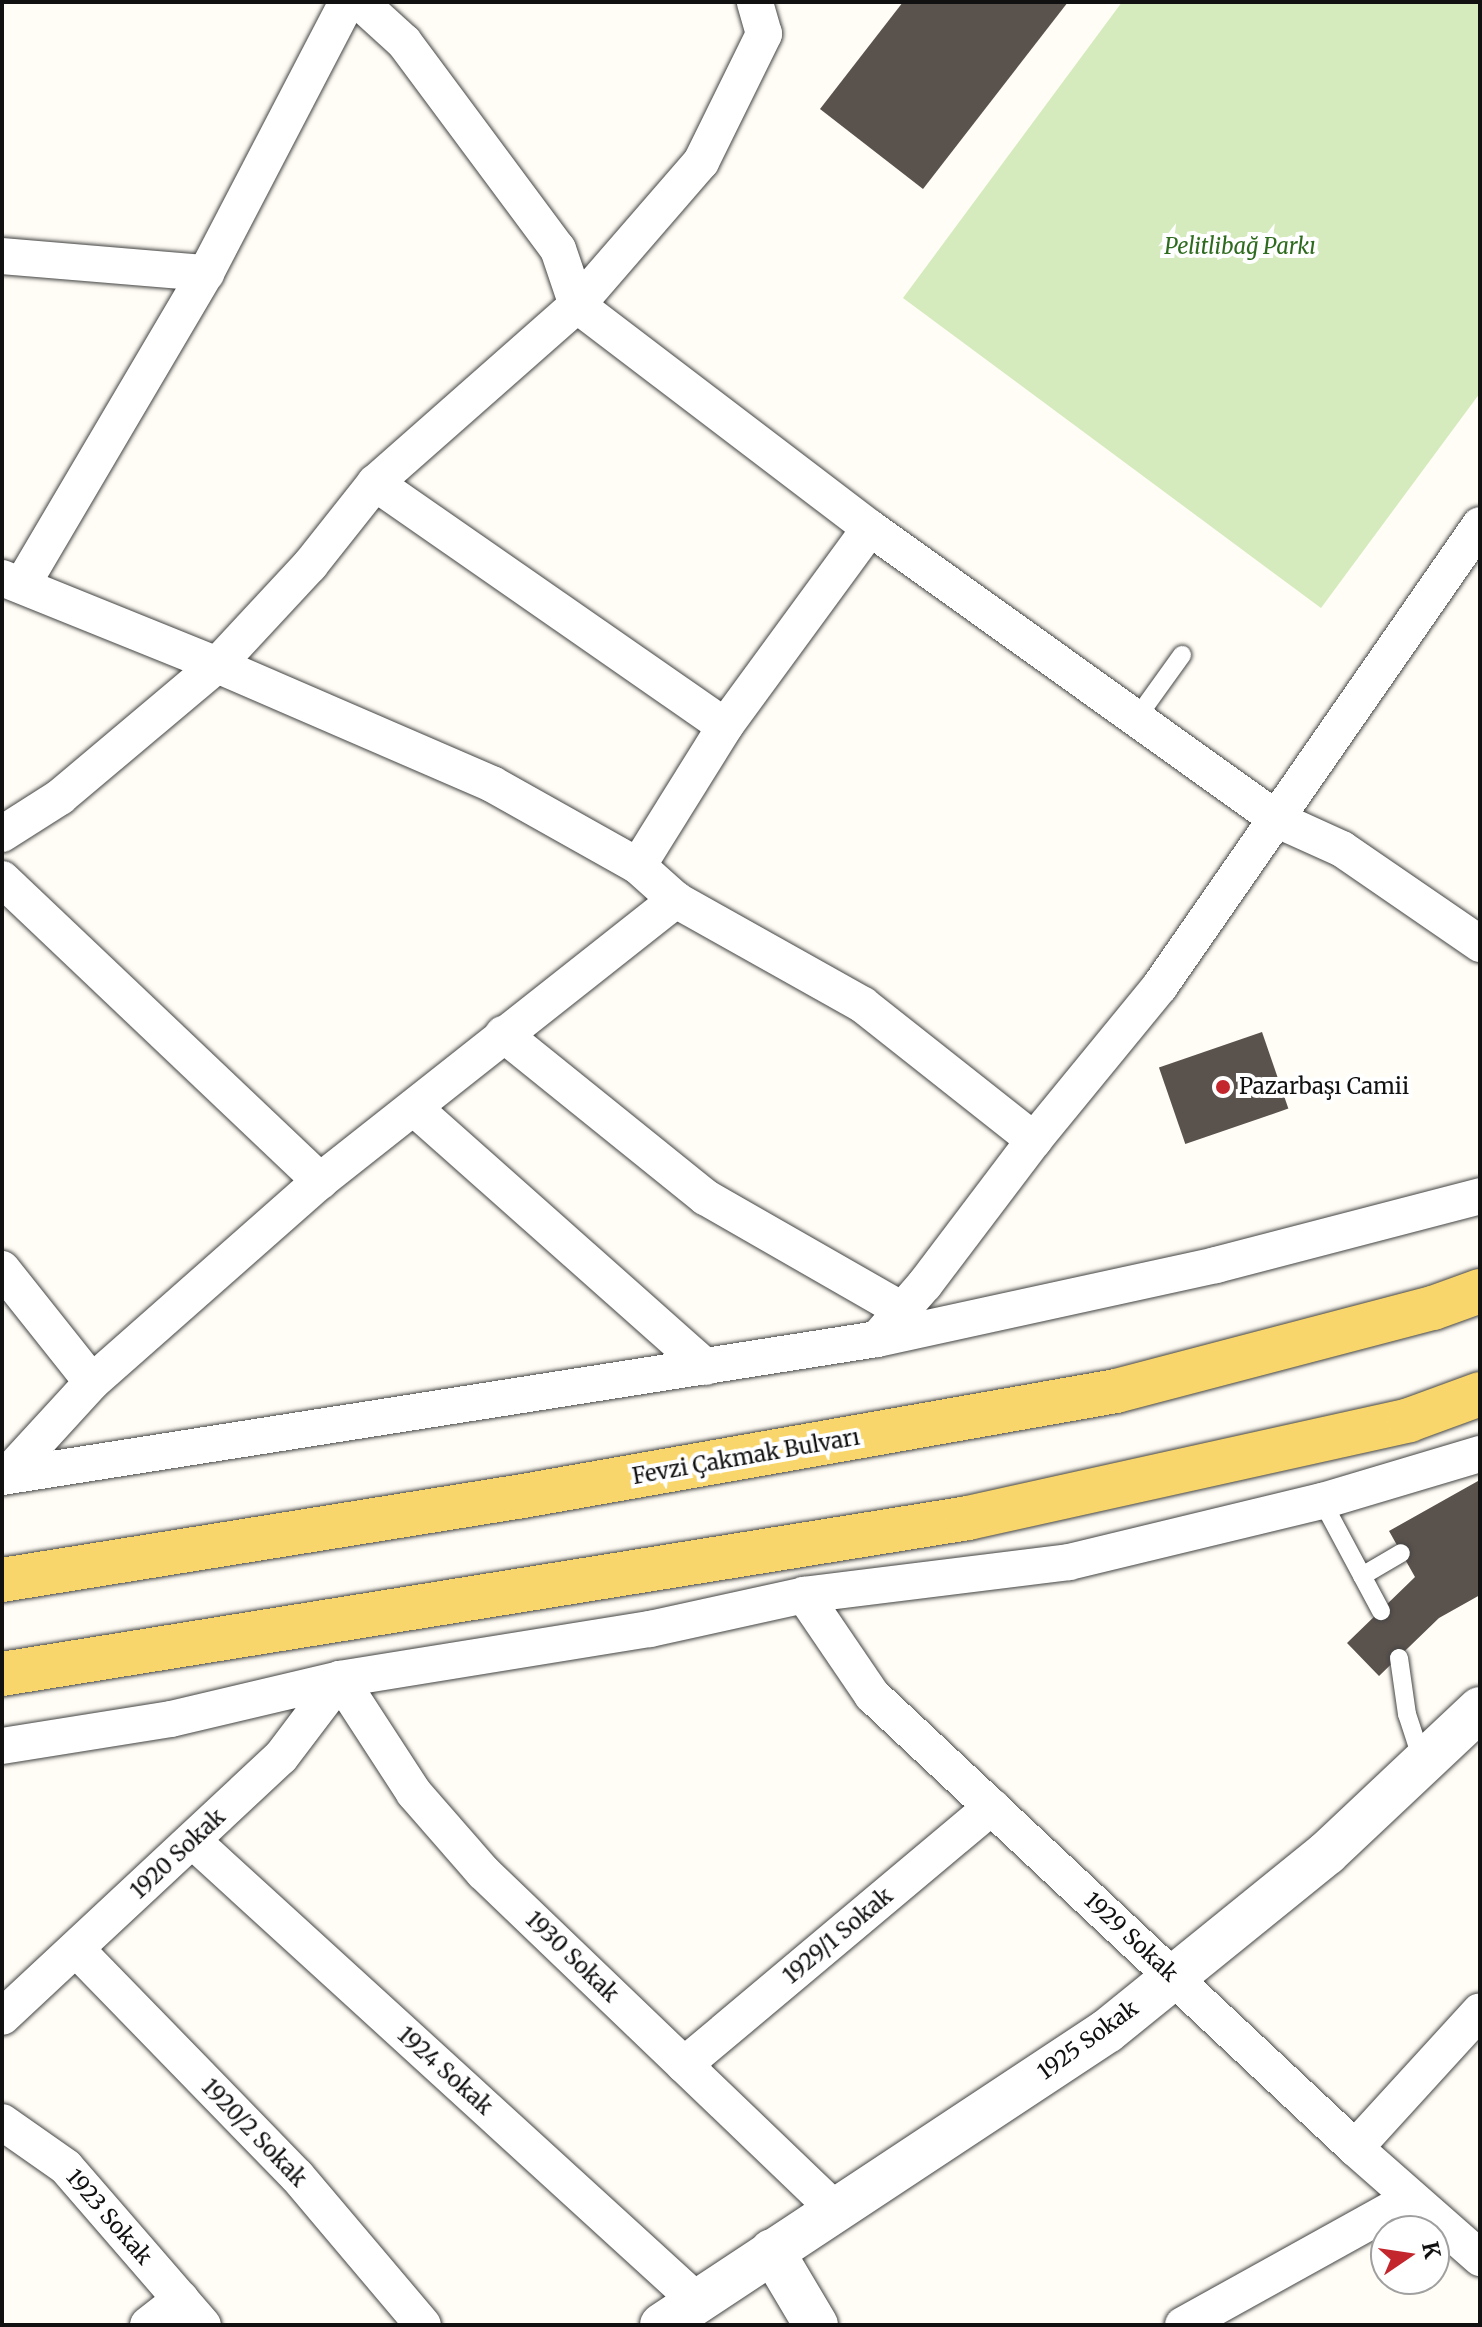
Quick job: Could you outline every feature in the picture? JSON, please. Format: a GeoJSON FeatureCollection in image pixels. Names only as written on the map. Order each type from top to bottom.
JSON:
{"type":"FeatureCollection","features":[{"type":"Feature","properties":{"kind":"main road","name":"Fevzi Çakmak Bulvarı"},"geometry":{"type":"LineString","coordinates":[[2,1580],[539,1494],[1116,1391],[1433,1308],[1480,1291]]}},
{"type":"Feature","properties":{"kind":"main road"},"geometry":{"type":"LineString","coordinates":[[2,1674],[968,1518],[1409,1420],[1480,1394]]}},
{"type":"Feature","properties":{"kind":"street"},"geometry":{"type":"LineString","coordinates":[[347,2],[206,273],[12,582],[217,665],[492,784],[638,866],[676,900],[863,1005],[1034,1140]]}},
{"type":"Feature","properties":{"kind":"street"},"geometry":{"type":"LineString","coordinates":[[360,2],[404,42],[558,249],[577,305],[870,528],[1278,820],[1342,849],[1480,944]]}},
{"type":"Feature","properties":{"kind":"street"},"geometry":{"type":"LineString","coordinates":[[2,834],[60,797],[217,665],[310,565],[375,483],[577,305],[701,162],[764,34],[755,2]]}},
{"type":"Feature","properties":{"kind":"street"},"geometry":{"type":"LineString","coordinates":[[2,256],[206,273]]}},
{"type":"Feature","properties":{"kind":"street"},"geometry":{"type":"LineString","coordinates":[[375,483],[725,726]]}},
{"type":"Feature","properties":{"kind":"street"},"geometry":{"type":"LineString","coordinates":[[877,1339],[1160,986],[1480,525]]}},
{"type":"Feature","properties":{"kind":"street"},"geometry":{"type":"LineString","coordinates":[[638,866],[725,726],[870,528]]}},
{"type":"Feature","properties":{"kind":"street"},"geometry":{"type":"LineString","coordinates":[[2,879],[320,1181]]}},
{"type":"Feature","properties":{"kind":"street"},"geometry":{"type":"LineString","coordinates":[[4,1476],[92,1382],[320,1181],[676,900]]}},
{"type":"Feature","properties":{"kind":"street"},"geometry":{"type":"LineString","coordinates":[[503,1034],[705,1197],[902,1310]]}},
{"type":"Feature","properties":{"kind":"street"},"geometry":{"type":"LineString","coordinates":[[414,1108],[706,1367]]}},
{"type":"Feature","properties":{"kind":"street"},"geometry":{"type":"LineString","coordinates":[[4,1476],[877,1339],[1216,1265],[1480,1196]]}},
{"type":"Feature","properties":{"kind":"street"},"geometry":{"type":"LineString","coordinates":[[2,1269],[92,1382]]}},
{"type":"Feature","properties":{"kind":"street"},"geometry":{"type":"LineString","coordinates":[[2,1746],[171,1719],[340,1679],[650,1629],[804,1595],[1069,1562],[1322,1501],[1480,1454]]}},
{"type":"Feature","properties":{"kind":"street","name":"1929 Sokak"},"geometry":{"type":"LineString","coordinates":[[804,1595],[872,1695],[1410,2199],[1480,2258]]}},
{"type":"Feature","properties":{"kind":"street","name":"1920 Sokak"},"geometry":{"type":"LineString","coordinates":[[2,2017],[281,1757],[340,1679]]}},
{"type":"Feature","properties":{"kind":"street","name":"1930 Sokak"},"geometry":{"type":"LineString","coordinates":[[340,1679],[414,1793],[483,1872],[835,2210]]}},
{"type":"Feature","properties":{"kind":"street","name":"1925 Sokak"},"geometry":{"type":"LineString","coordinates":[[662,2325],[1107,2031],[1327,1853],[1477,1715]]}},
{"type":"Feature","properties":{"kind":"street","name":"1929/1 Sokak"},"geometry":{"type":"LineString","coordinates":[[684,2065],[992,1807]]}},
{"type":"Feature","properties":{"kind":"street","name":"1924 Sokak"},"geometry":{"type":"LineString","coordinates":[[193,1841],[697,2301]]}},
{"type":"Feature","properties":{"kind":"street","name":"1920/2 Sokak"},"geometry":{"type":"LineString","coordinates":[[76,1949],[297,2176],[423,2325]]}},
{"type":"Feature","properties":{"kind":"street"},"geometry":{"type":"LineString","coordinates":[[1355,2148],[1480,2011]]}},
{"type":"Feature","properties":{"kind":"street","name":"1923 Sokak"},"geometry":{"type":"LineString","coordinates":[[2,2122],[66,2167],[192,2312]]}},
{"type":"Feature","properties":{"kind":"street"},"geometry":{"type":"LineString","coordinates":[[1183,2325],[1410,2199]]}},
{"type":"Feature","properties":{"kind":"street"},"geometry":{"type":"LineString","coordinates":[[772,2251],[816,2325]]}},
{"type":"Feature","properties":{"kind":"street"},"geometry":{"type":"LineString","coordinates":[[148,2325],[192,2312]]}},
{"type":"Feature","properties":{"kind":"lane"},"geometry":{"type":"LineString","coordinates":[[1136,719],[1182,655]]}},
{"type":"Feature","properties":{"kind":"lane"},"geometry":{"type":"LineString","coordinates":[[1322,1501],[1381,1611]]}},
{"type":"Feature","properties":{"kind":"lane"},"geometry":{"type":"LineString","coordinates":[[1362,1576],[1401,1553]]}},
{"type":"Feature","properties":{"kind":"lane"},"geometry":{"type":"LineString","coordinates":[[1399,1658],[1407,1714],[1423,1763]]}},
{"type":"Feature","properties":{"kind":"green space","name":"Pelitlibağ Parkı"},"geometry":{"type":"Polygon","coordinates":[[[1122,2],[1480,2],[1480,393],[1321,608],[903,298],[1122,2]]]}},
{"type":"Feature","properties":{"kind":"building"},"geometry":{"type":"Polygon","coordinates":[[[903,2],[1068,2],[923,189],[820,109],[903,2]]]}},
{"type":"Feature","properties":{"kind":"building","name":"Pazarbaşı Camii"},"geometry":{"type":"Polygon","coordinates":[[[1262,1032],[1288,1109],[1185,1144],[1159,1067],[1262,1032]]]}},
{"type":"Feature","properties":{"kind":"building"},"geometry":{"type":"Polygon","coordinates":[[[1478,1481],[1480,1595],[1439,1618],[1379,1676],[1347,1643],[1415,1577],[1389,1531],[1478,1481]]]}},
{"type":"Feature","properties":{"kind":"place","name":"Pazarbaşı Camii"},"geometry":{"type":"Point","coordinates":[1223,1087]}}]}
